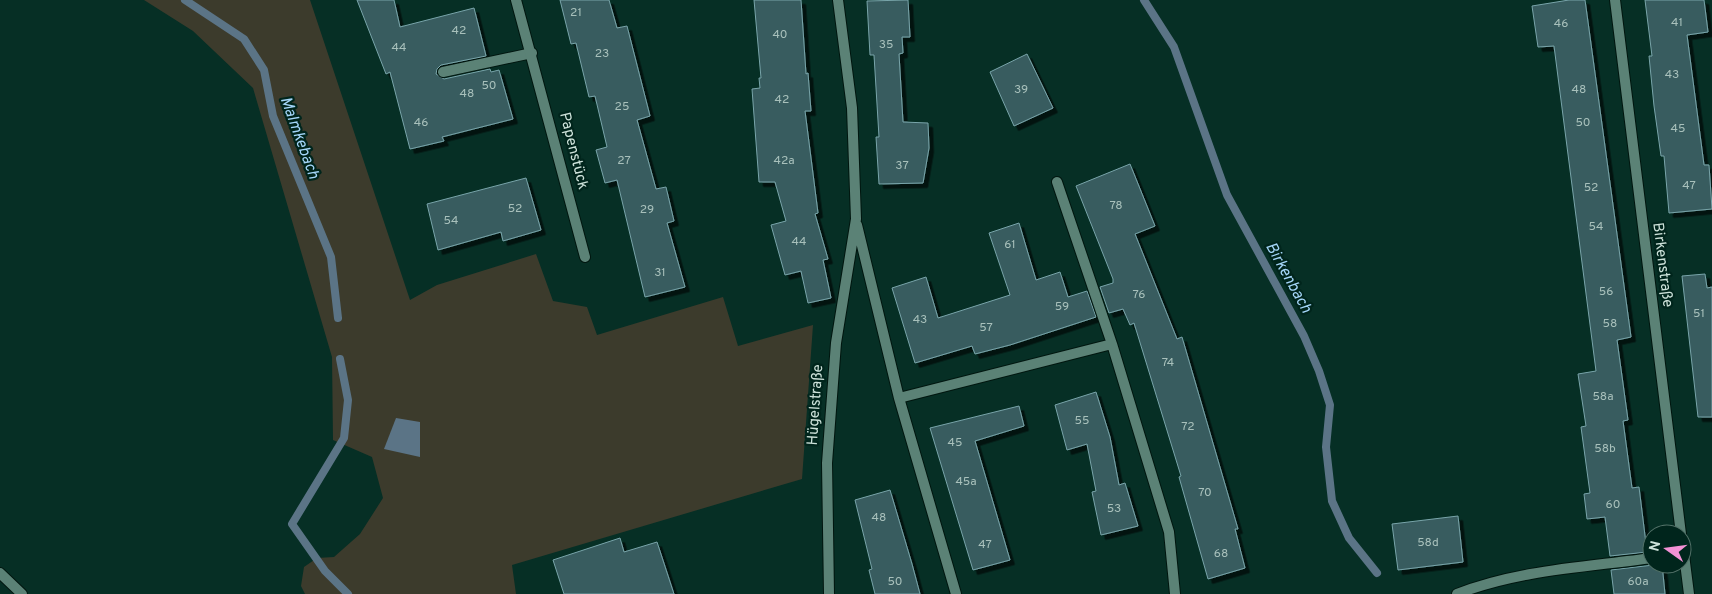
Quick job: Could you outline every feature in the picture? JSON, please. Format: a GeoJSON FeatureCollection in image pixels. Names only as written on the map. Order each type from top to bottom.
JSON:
{"type":"FeatureCollection","features":[{"type":"Feature","properties":{"kind":"street","name":"Papenstück"},"geometry":{"type":"LineString","coordinates":[[516,0],[532,53],[585,256]]}},
{"type":"Feature","properties":{"kind":"street","name":"Hügelstraße"},"geometry":{"type":"LineString","coordinates":[[829,594],[827,463],[836,343],[856,220],[852,108],[838,0]]}},
{"type":"Feature","properties":{"kind":"street","name":"Birkenstraße"},"geometry":{"type":"LineString","coordinates":[[1615,0],[1680,524]]}},
{"type":"Feature","properties":{"kind":"street"},"geometry":{"type":"LineString","coordinates":[[442,72],[532,53]]}},
{"type":"Feature","properties":{"kind":"street"},"geometry":{"type":"LineString","coordinates":[[1057,182],[1112,344],[1169,532],[1175,594]]}},
{"type":"Feature","properties":{"kind":"street","name":"Hügelstraße"},"geometry":{"type":"LineString","coordinates":[[856,220],[899,398],[956,594]]}},
{"type":"Feature","properties":{"kind":"street"},"geometry":{"type":"LineString","coordinates":[[899,398],[1112,344]]}},
{"type":"Feature","properties":{"kind":"street"},"geometry":{"type":"LineString","coordinates":[[1457,594],[1480,585],[1531,575],[1642,559]]}},
{"type":"Feature","properties":{"kind":"street"},"geometry":{"type":"LineString","coordinates":[[0,573],[22,594]]}},
{"type":"Feature","properties":{"kind":"street"},"geometry":{"type":"LineString","coordinates":[[1686,574],[1689,594]]}},
{"type":"Feature","properties":{"kind":"shaded area"},"geometry":{"type":"Polygon","coordinates":[[[144,0],[310,0],[410,300],[437,285],[536,254],[553,301],[587,307],[597,335],[723,297],[738,346],[813,325],[802,479],[512,565],[516,594],[305,594],[301,586],[304,567],[317,558],[334,557],[360,534],[383,498],[372,457],[333,440],[332,357],[253,88],[193,31],[144,0]]]}},
{"type":"Feature","properties":{"kind":"water"},"geometry":{"type":"Polygon","coordinates":[[[396,418],[420,422],[420,457],[384,449],[396,418]]]}},
{"type":"Feature","properties":{"kind":"building"},"geometry":{"type":"Polygon","coordinates":[[[357,0],[394,0],[400,27],[474,8],[486,56],[441,65],[437,69],[436,74],[444,79],[490,69],[491,72],[499,70],[513,119],[442,137],[444,141],[410,149],[390,72],[386,74],[357,0]]]}},
{"type":"Feature","properties":{"kind":"building"},"geometry":{"type":"Polygon","coordinates":[[[560,0],[609,0],[617,28],[627,26],[650,116],[637,120],[656,189],[666,187],[674,221],[667,223],[685,287],[645,297],[617,180],[605,183],[596,150],[607,147],[595,96],[589,97],[576,43],[571,44],[560,0]]]}},
{"type":"Feature","properties":{"kind":"building"},"geometry":{"type":"Polygon","coordinates":[[[754,0],[801,0],[806,74],[808,73],[811,111],[805,111],[818,213],[815,214],[828,259],[823,260],[831,298],[808,303],[801,271],[785,275],[771,225],[786,221],[775,182],[759,182],[752,89],[760,88],[759,78],[761,78],[754,0]]]}},
{"type":"Feature","properties":{"kind":"building"},"geometry":{"type":"Polygon","coordinates":[[[908,0],[910,37],[902,37],[903,53],[899,54],[903,122],[928,123],[929,148],[923,183],[879,184],[876,137],[879,137],[874,55],[870,55],[867,1],[908,0]]]}},
{"type":"Feature","properties":{"kind":"building"},"geometry":{"type":"Polygon","coordinates":[[[1569,0],[1585,0],[1631,337],[1617,340],[1628,420],[1623,421],[1632,488],[1639,487],[1644,524],[1642,524],[1642,553],[1610,556],[1605,517],[1587,519],[1584,494],[1590,493],[1581,427],[1586,426],[1578,374],[1596,371],[1554,46],[1538,47],[1532,6],[1569,0]]]}},
{"type":"Feature","properties":{"kind":"building"},"geometry":{"type":"Polygon","coordinates":[[[1645,0],[1704,0],[1708,32],[1687,35],[1704,165],[1709,165],[1712,209],[1669,213],[1664,156],[1661,156],[1654,106],[1649,56],[1652,56],[1645,0]]]}},
{"type":"Feature","properties":{"kind":"building"},"geometry":{"type":"Polygon","coordinates":[[[1027,54],[1053,108],[1014,126],[990,72],[1027,54]]]}},
{"type":"Feature","properties":{"kind":"building"},"geometry":{"type":"Polygon","coordinates":[[[1130,164],[1155,226],[1135,234],[1177,339],[1182,337],[1238,529],[1235,529],[1245,568],[1208,579],[1179,477],[1181,476],[1134,323],[1130,325],[1123,309],[1109,313],[1100,287],[1113,283],[1113,279],[1076,186],[1130,164]]]}},
{"type":"Feature","properties":{"kind":"building"},"geometry":{"type":"Polygon","coordinates":[[[526,178],[541,230],[503,241],[501,232],[438,250],[427,204],[526,178]]]}},
{"type":"Feature","properties":{"kind":"building"},"geometry":{"type":"Polygon","coordinates":[[[1019,223],[1036,280],[1060,272],[1068,297],[1087,291],[1096,317],[1010,345],[975,354],[972,346],[915,363],[892,288],[926,277],[938,318],[1010,295],[989,233],[1019,223]]]}},
{"type":"Feature","properties":{"kind":"building"},"geometry":{"type":"Polygon","coordinates":[[[1705,274],[1707,288],[1712,287],[1712,417],[1698,417],[1682,276],[1705,274]]]}},
{"type":"Feature","properties":{"kind":"building"},"geometry":{"type":"Polygon","coordinates":[[[1096,392],[1110,437],[1119,485],[1125,483],[1138,526],[1101,535],[1092,492],[1096,491],[1087,444],[1067,450],[1055,405],[1096,392]]]}},
{"type":"Feature","properties":{"kind":"building"},"geometry":{"type":"Polygon","coordinates":[[[1019,406],[1024,426],[975,441],[1010,560],[973,570],[930,428],[1019,406]]]}},
{"type":"Feature","properties":{"kind":"building"},"geometry":{"type":"Polygon","coordinates":[[[890,490],[920,594],[875,594],[869,570],[872,569],[855,500],[890,490]]]}},
{"type":"Feature","properties":{"kind":"building"},"geometry":{"type":"Polygon","coordinates":[[[1458,516],[1463,562],[1398,570],[1392,524],[1458,516]]]}},
{"type":"Feature","properties":{"kind":"building"},"geometry":{"type":"Polygon","coordinates":[[[620,538],[624,552],[657,542],[674,594],[564,594],[553,560],[620,538]]]}},
{"type":"Feature","properties":{"kind":"building"},"geometry":{"type":"Polygon","coordinates":[[[1642,566],[1642,574],[1663,574],[1665,594],[1614,594],[1611,570],[1642,566]]]}},
{"type":"Feature","properties":{"kind":"waterway","name":"Malmkebach"},"geometry":{"type":"LineString","coordinates":[[185,0],[244,39],[264,70],[273,116],[331,257],[338,318]]}},
{"type":"Feature","properties":{"kind":"waterway","name":"Birkenbach"},"geometry":{"type":"LineString","coordinates":[[1144,0],[1174,47],[1227,195],[1304,336],[1319,371],[1330,405],[1326,447],[1332,501],[1349,538],[1377,573]]}},
{"type":"Feature","properties":{"kind":"waterway","name":"Malmkebach"},"geometry":{"type":"LineString","coordinates":[[340,359],[348,400],[344,438],[292,524],[325,571],[348,594]]}}]}
